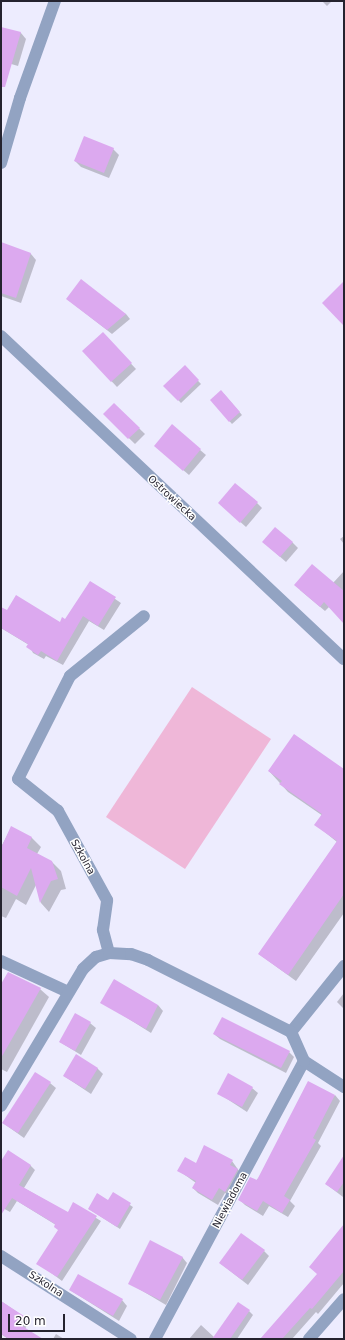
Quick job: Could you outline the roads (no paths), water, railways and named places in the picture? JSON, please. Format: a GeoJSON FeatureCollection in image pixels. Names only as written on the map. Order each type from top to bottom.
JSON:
{"type":"FeatureCollection","features":[{"type":"Feature","properties":{"kind":"street"},"geometry":{"type":"LineString","coordinates":[[1,163],[20,98],[54,1]]}},
{"type":"Feature","properties":{"kind":"street","name":"Ostrowiecka"},"geometry":{"type":"LineString","coordinates":[[1,336],[344,659]]}},
{"type":"Feature","properties":{"kind":"street","name":"Szkolna"},"geometry":{"type":"LineString","coordinates":[[109,953],[103,930],[107,900],[58,811],[18,779],[70,676],[144,616]]}},
{"type":"Feature","properties":{"kind":"street"},"geometry":{"type":"LineString","coordinates":[[1,1106],[83,969],[96,957],[109,953],[131,954],[148,960],[291,1032],[304,1062],[344,1087]]}},
{"type":"Feature","properties":{"kind":"street"},"geometry":{"type":"LineString","coordinates":[[1,961],[68,992]]}},
{"type":"Feature","properties":{"kind":"street"},"geometry":{"type":"LineString","coordinates":[[291,1032],[344,966]]}},
{"type":"Feature","properties":{"kind":"street","name":"Niewiadoma"},"geometry":{"type":"LineString","coordinates":[[155,1339],[304,1062]]}},
{"type":"Feature","properties":{"kind":"street","name":"Szkolna"},"geometry":{"type":"LineString","coordinates":[[1,1256],[131,1339]]}},
{"type":"Feature","properties":{"kind":"street"},"geometry":{"type":"LineString","coordinates":[[309,1339],[344,1299]]}}]}
